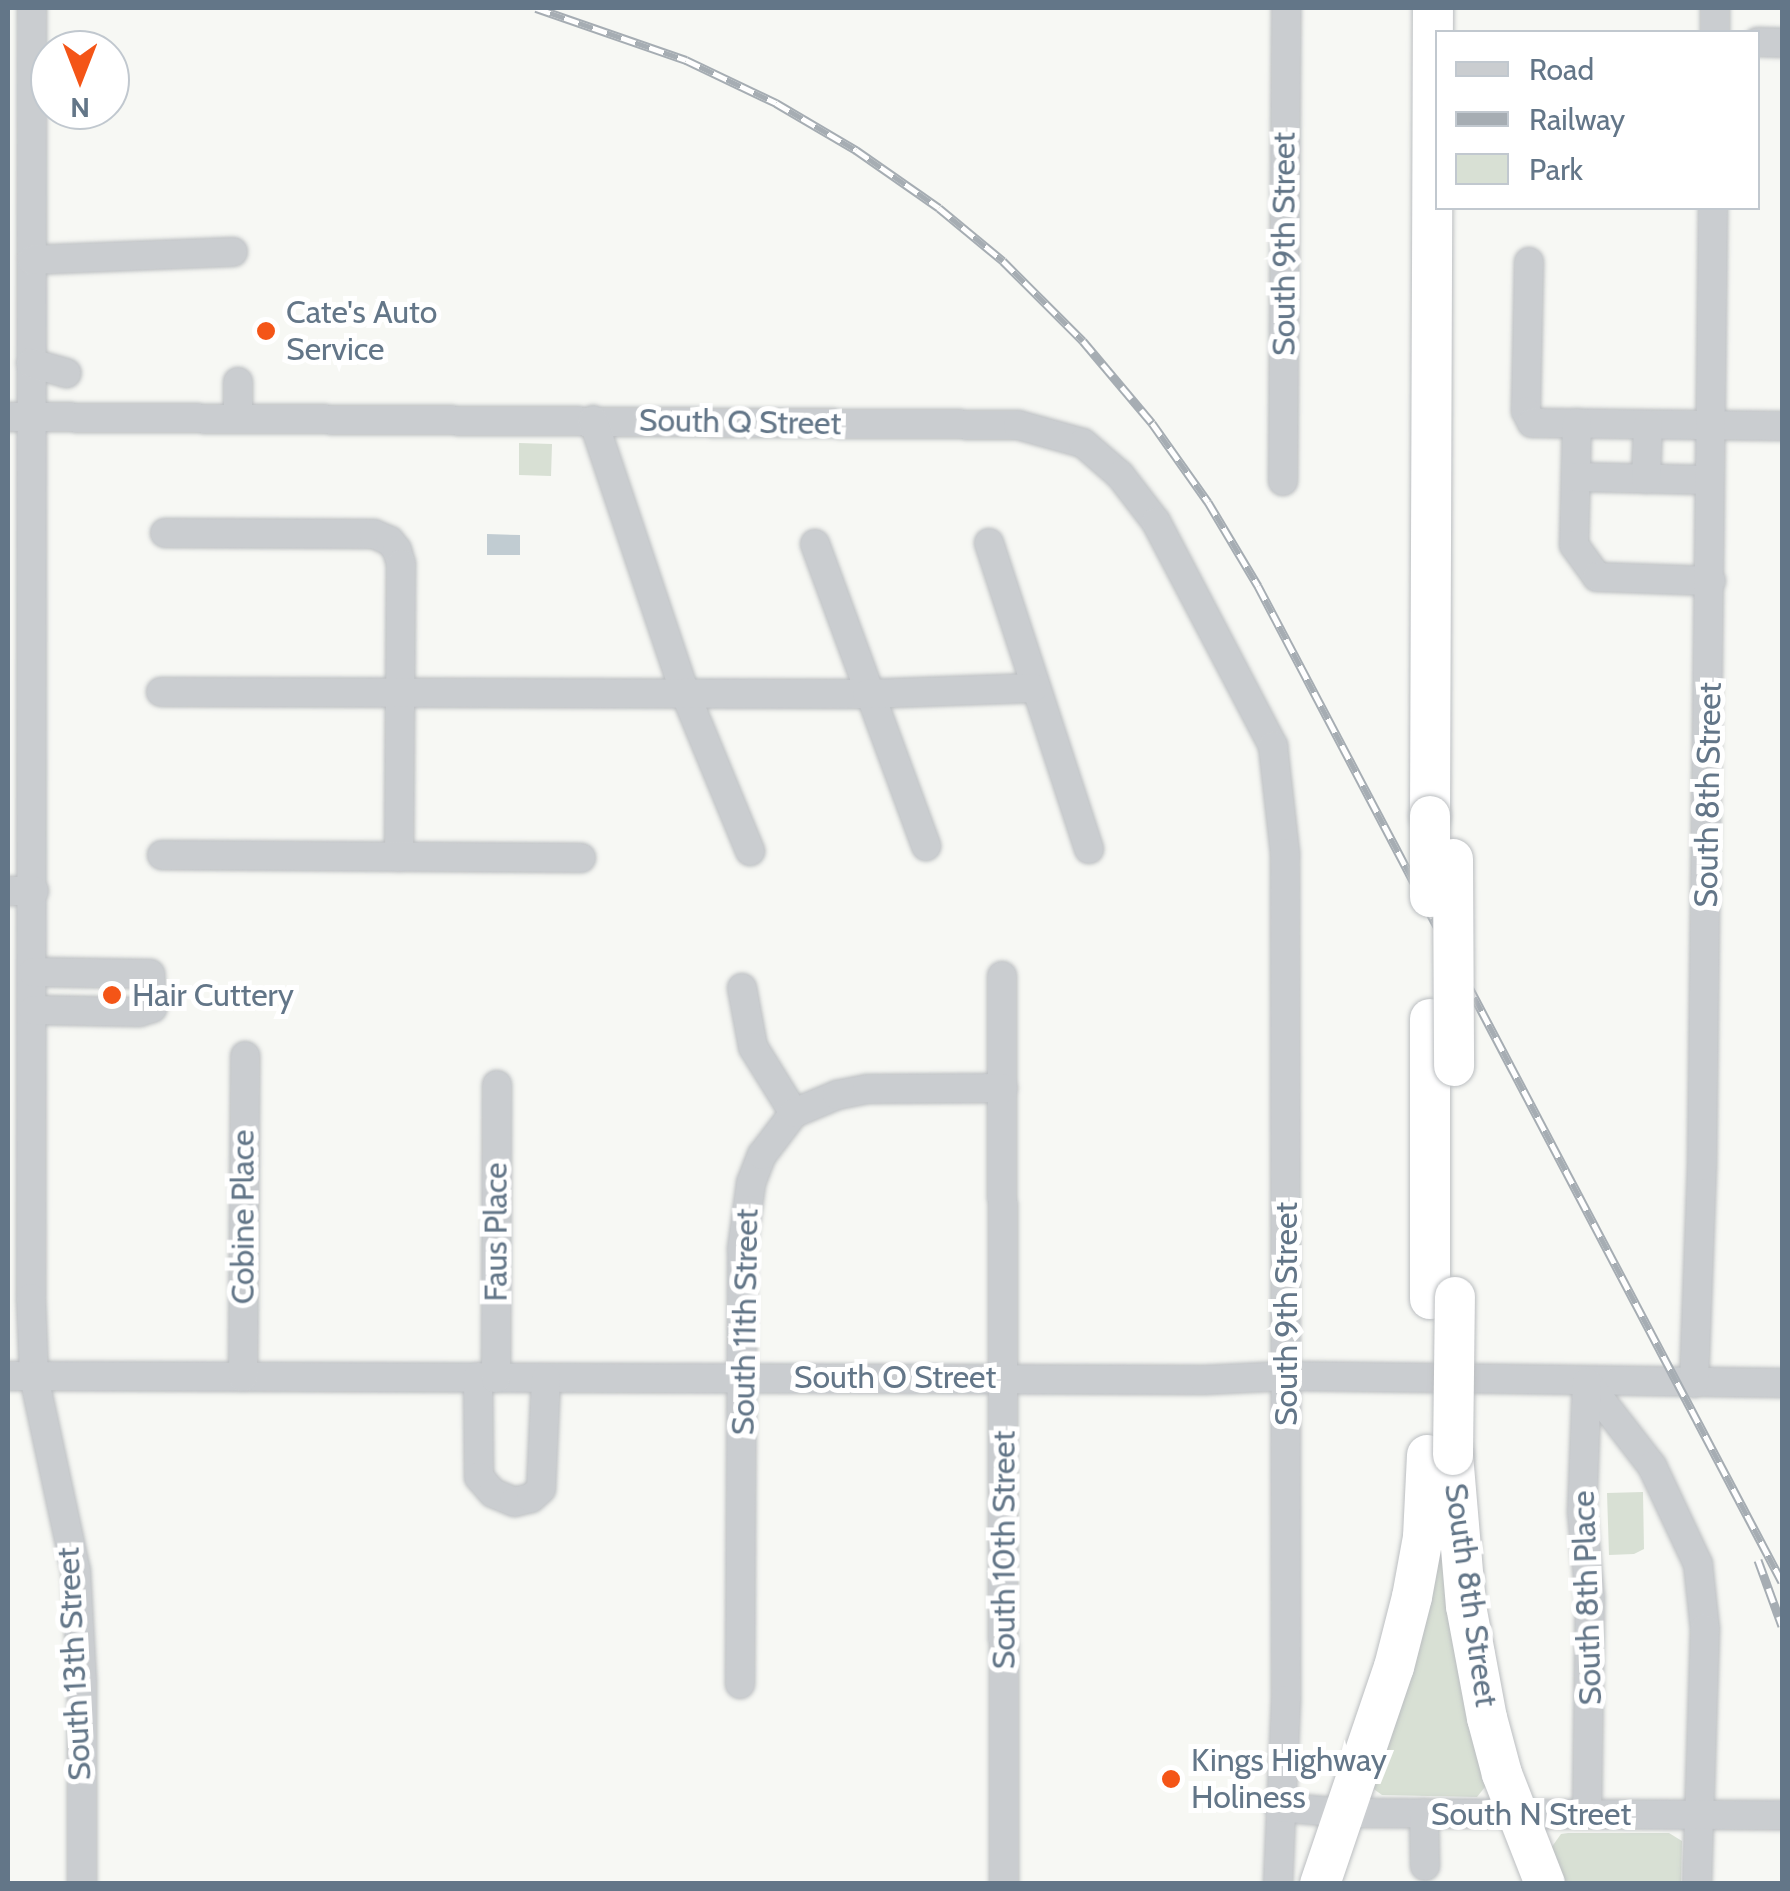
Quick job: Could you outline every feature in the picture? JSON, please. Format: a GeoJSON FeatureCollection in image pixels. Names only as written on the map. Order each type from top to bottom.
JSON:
{"type":"FeatureCollection","features":[{"type":"Feature","properties":{"kind":"highway"},"geometry":{"type":"LineString","coordinates":[[1432,8],[1430,1019],[1442,1298]]}},
{"type":"Feature","properties":{"kind":"highway"},"geometry":{"type":"LineString","coordinates":[[1320,1884],[1394,1667],[1440,1455],[1442,1298],[1454,1066],[1457,210]]}},
{"type":"Feature","properties":{"kind":"highway","name":"South 8th Street"},"geometry":{"type":"LineString","coordinates":[[1440,1455],[1487,1718],[1545,1884]]}},
{"type":"Feature","properties":{"kind":"street","name":"South 13th Street"},"geometry":{"type":"LineString","coordinates":[[32,8],[31,362],[21,417],[21,891],[33,972],[33,1010],[21,1376],[76,1571],[82,1682],[82,1884]]}},
{"type":"Feature","properties":{"kind":"street","name":"South 9th Street"},"geometry":{"type":"LineString","coordinates":[[1283,481],[1286,8]]}},
{"type":"Feature","properties":{"kind":"street","name":"South 8th Street"},"geometry":{"type":"LineString","coordinates":[[1694,1382],[1702,1166],[1713,210]]}},
{"type":"Feature","properties":{"kind":"street"},"geometry":{"type":"LineString","coordinates":[[32,260],[234,252]]}},
{"type":"Feature","properties":{"kind":"street"},"geometry":{"type":"LineString","coordinates":[[1529,262],[1528,419],[1578,424],[1782,426]]}},
{"type":"Feature","properties":{"kind":"street"},"geometry":{"type":"LineString","coordinates":[[31,362],[68,373]]}},
{"type":"Feature","properties":{"kind":"street"},"geometry":{"type":"LineString","coordinates":[[238,382],[238,419]]}},
{"type":"Feature","properties":{"kind":"street","name":"South Q Street"},"geometry":{"type":"LineString","coordinates":[[21,417],[1018,425],[1083,443],[1120,475],[1156,522],[1273,746]]}},
{"type":"Feature","properties":{"kind":"street"},"geometry":{"type":"LineString","coordinates":[[593,420],[685,693],[750,851]]}},
{"type":"Feature","properties":{"kind":"street"},"geometry":{"type":"LineString","coordinates":[[1578,424],[1574,545],[1596,577],[1711,581]]}},
{"type":"Feature","properties":{"kind":"street"},"geometry":{"type":"LineString","coordinates":[[1646,479],[1648,425]]}},
{"type":"Feature","properties":{"kind":"street"},"geometry":{"type":"LineString","coordinates":[[1576,477],[1708,480]]}},
{"type":"Feature","properties":{"kind":"street"},"geometry":{"type":"LineString","coordinates":[[165,533],[374,534],[390,541],[401,564],[400,857]]}},
{"type":"Feature","properties":{"kind":"street"},"geometry":{"type":"LineString","coordinates":[[988,543],[1089,850]]}},
{"type":"Feature","properties":{"kind":"street"},"geometry":{"type":"LineString","coordinates":[[816,544],[867,694],[926,846]]}},
{"type":"Feature","properties":{"kind":"street"},"geometry":{"type":"LineString","coordinates":[[161,692],[867,694],[1033,688]]}},
{"type":"Feature","properties":{"kind":"street","name":"South 9th Street"},"geometry":{"type":"LineString","coordinates":[[1273,746],[1285,853],[1286,1700],[1278,1884]]}},
{"type":"Feature","properties":{"kind":"street"},"geometry":{"type":"LineString","coordinates":[[162,856],[581,858]]}},
{"type":"Feature","properties":{"kind":"street"},"geometry":{"type":"LineString","coordinates":[[33,972],[150,974],[152,1008],[139,1012],[33,1010]]}},
{"type":"Feature","properties":{"kind":"street","name":"South 10th Street"},"geometry":{"type":"LineString","coordinates":[[1002,976],[1004,1884]]}},
{"type":"Feature","properties":{"kind":"street"},"geometry":{"type":"LineString","coordinates":[[742,988],[753,1047],[794,1113],[867,1088],[1003,1088]]}},
{"type":"Feature","properties":{"kind":"street","name":"Cobine Place"},"geometry":{"type":"LineString","coordinates":[[243,1377],[245,1056]]}},
{"type":"Feature","properties":{"kind":"street","name":"Faus Place"},"geometry":{"type":"LineString","coordinates":[[496,1085],[487,1378],[479,1477],[493,1493],[514,1502],[531,1498],[540,1490],[546,1378]]}},
{"type":"Feature","properties":{"kind":"street","name":"South 11th Street"},"geometry":{"type":"LineString","coordinates":[[740,1684],[742,1248],[750,1182],[776,1131],[794,1113]]}},
{"type":"Feature","properties":{"kind":"street","name":"South O Street"},"geometry":{"type":"LineString","coordinates":[[21,1376],[1286,1376],[1782,1384]]}},
{"type":"Feature","properties":{"kind":"street"},"geometry":{"type":"LineString","coordinates":[[1587,1382],[1652,1466],[1698,1564],[1706,1630],[1697,1884]]}},
{"type":"Feature","properties":{"kind":"street","name":"South 8th Place"},"geometry":{"type":"LineString","coordinates":[[1587,1382],[1582,1512],[1590,1598],[1587,1814]]}},
{"type":"Feature","properties":{"kind":"street","name":"South N Street"},"geometry":{"type":"LineString","coordinates":[[1279,1807],[1344,1813],[1782,1816]]}},
{"type":"Feature","properties":{"kind":"street"},"geometry":{"type":"LineString","coordinates":[[1424,1813],[1425,1866]]}},
{"type":"Feature","properties":{"kind":"green space"},"geometry":{"type":"Polygon","coordinates":[[[519,443],[552,444],[551,476],[519,475],[519,443]]]}},
{"type":"Feature","properties":{"kind":"green space"},"geometry":{"type":"Polygon","coordinates":[[[1439,1474],[1489,1782],[1477,1797],[1382,1795],[1371,1787],[1439,1474]]]}},
{"type":"Feature","properties":{"kind":"green space"},"geometry":{"type":"Polygon","coordinates":[[[1643,1492],[1644,1549],[1634,1554],[1609,1555],[1607,1493],[1643,1492]]]}},
{"type":"Feature","properties":{"kind":"green space"},"geometry":{"type":"Polygon","coordinates":[[[1568,1833],[1669,1833],[1682,1841],[1681,1883],[1562,1883],[1551,1848],[1561,1834],[1568,1833]]]}},
{"type":"Feature","properties":{"kind":"shaded area"},"geometry":{"type":"Polygon","coordinates":[[[487,534],[520,535],[520,555],[487,555],[487,534]]]}},
{"type":"Feature","properties":{"kind":"railway"},"geometry":{"type":"LineString","coordinates":[[536,8],[686,60],[776,103],[856,150],[939,208],[1003,261],[1083,341],[1152,423],[1208,502],[1258,586],[1782,1582]]}},
{"type":"Feature","properties":{"kind":"railway"},"geometry":{"type":"LineString","coordinates":[[1758,1560],[1782,1626]]}},
{"type":"Feature","properties":{"kind":"place","name":"Cate's Auto Service"},"geometry":{"type":"Point","coordinates":[266,331]}},
{"type":"Feature","properties":{"kind":"place","name":"Hair Cuttery"},"geometry":{"type":"Point","coordinates":[112,995]}},
{"type":"Feature","properties":{"kind":"place","name":"Kings Highway Holiness"},"geometry":{"type":"Point","coordinates":[1171,1779]}}]}
